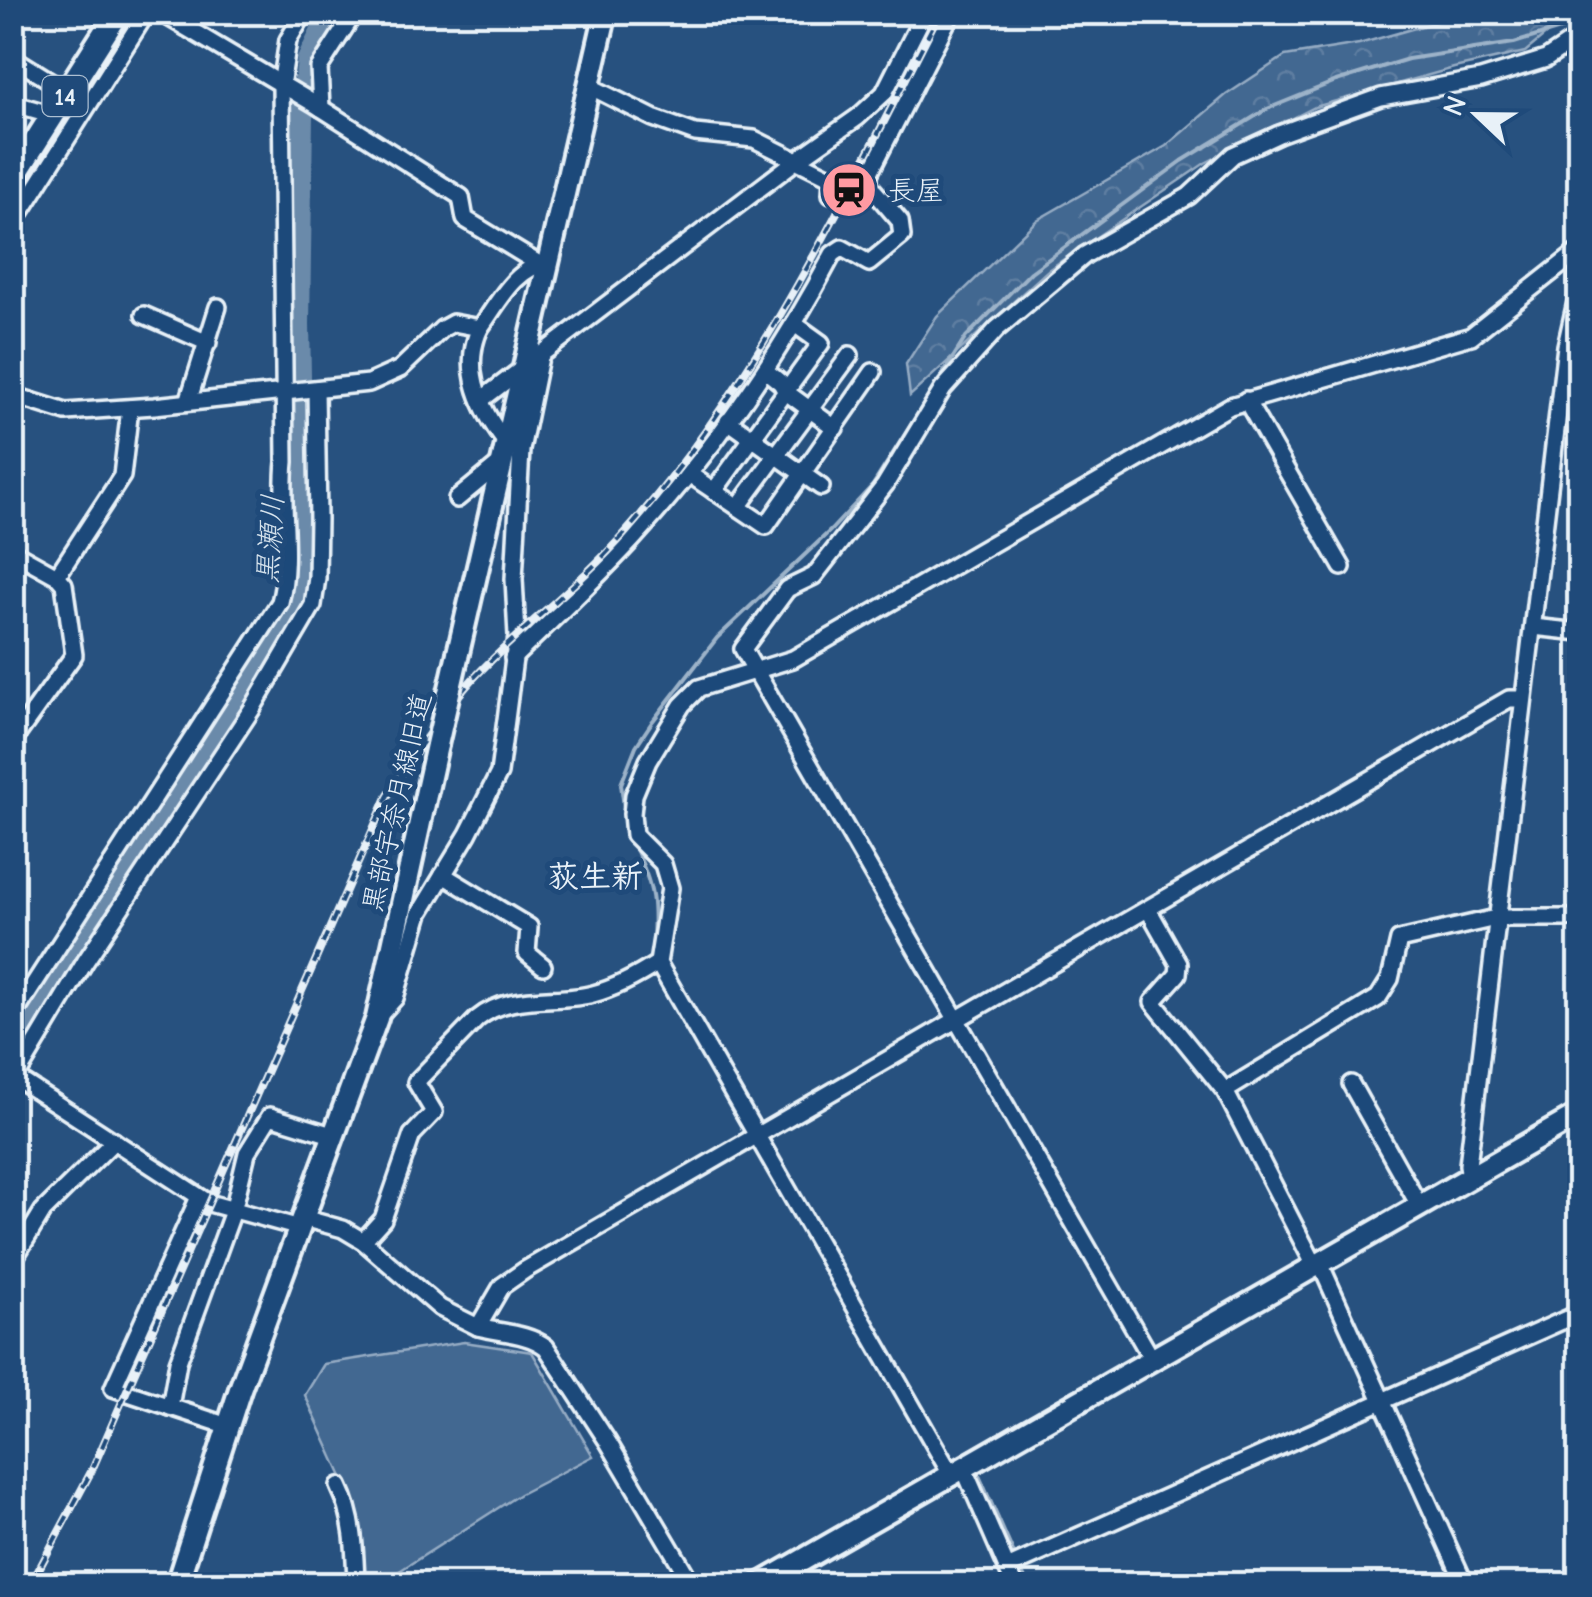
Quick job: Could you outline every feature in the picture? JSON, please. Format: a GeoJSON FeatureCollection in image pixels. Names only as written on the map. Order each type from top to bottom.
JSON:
{"type":"FeatureCollection","features":[{"type":"Feature","properties":{"kind":"main road","name":"14"},"geometry":{"type":"LineString","coordinates":[[12,179],[118,12]]}},
{"type":"Feature","properties":{"kind":"street"},"geometry":{"type":"LineString","coordinates":[[12,226],[146,12]]}},
{"type":"Feature","properties":{"kind":"street"},"geometry":{"type":"LineString","coordinates":[[160,12],[462,197],[465,219],[544,264]]}},
{"type":"Feature","properties":{"kind":"street"},"geometry":{"type":"LineString","coordinates":[[12,1018],[280,602],[285,584],[287,392],[285,88],[288,40],[306,12]]}},
{"type":"Feature","properties":{"kind":"street"},"geometry":{"type":"LineString","coordinates":[[317,106],[319,68],[355,12]]}},
{"type":"Feature","properties":{"kind":"street","name":"黒部宇奈月線旧道"},"geometry":{"type":"LineString","coordinates":[[177,1584],[228,1426],[377,1018],[505,452],[532,364],[544,264],[606,12]]}},
{"type":"Feature","properties":{"kind":"street"},"geometry":{"type":"LineString","coordinates":[[481,400],[796,160],[858,118],[884,93],[925,12]]}},
{"type":"Feature","properties":{"kind":"street"},"geometry":{"type":"LineString","coordinates":[[513,658],[632,541],[689,474],[796,326],[833,254],[842,248],[868,263],[882,256],[902,236],[900,221],[869,186],[869,174],[952,12]]}},
{"type":"Feature","properties":{"kind":"street"},"geometry":{"type":"LineString","coordinates":[[1153,1361],[743,649],[787,589],[814,576],[885,485],[944,389],[996,329],[1085,255],[1189,196],[1233,154],[1278,134],[1381,96],[1481,80],[1546,60],[1580,36]]}},
{"type":"Feature","properties":{"kind":"street"},"geometry":{"type":"LineString","coordinates":[[12,57],[68,92]]}},
{"type":"Feature","properties":{"kind":"street"},"geometry":{"type":"LineString","coordinates":[[587,85],[653,118],[695,133],[754,139],[832,178],[831,194]]}},
{"type":"Feature","properties":{"kind":"street"},"geometry":{"type":"LineString","coordinates":[[12,103],[53,116]]}},
{"type":"Feature","properties":{"kind":"street"},"geometry":{"type":"LineString","coordinates":[[1014,1584],[958,1473],[658,963],[670,888],[663,864],[634,836],[632,814],[634,794],[648,761],[682,705],[699,688],[793,659],[1230,406],[1471,336],[1580,250]]}},
{"type":"Feature","properties":{"kind":"street"},"geometry":{"type":"LineString","coordinates":[[1470,1177],[1468,1165],[1496,918],[1580,260]]}},
{"type":"Feature","properties":{"kind":"street"},"geometry":{"type":"LineString","coordinates":[[457,499],[505,452],[481,400],[472,371],[471,348],[480,328],[520,275],[544,264]]}},
{"type":"Feature","properties":{"kind":"street"},"geometry":{"type":"LineString","coordinates":[[188,402],[218,307]]}},
{"type":"Feature","properties":{"kind":"street"},"geometry":{"type":"LineString","coordinates":[[144,314],[208,342]]}},
{"type":"Feature","properties":{"kind":"street"},"geometry":{"type":"LineString","coordinates":[[12,395],[66,412],[369,383],[400,368],[453,323],[480,328]]}},
{"type":"Feature","properties":{"kind":"street"},"geometry":{"type":"LineString","coordinates":[[714,491],[821,344],[796,326]]}},
{"type":"Feature","properties":{"kind":"street"},"geometry":{"type":"LineString","coordinates":[[738,507],[850,354]]}},
{"type":"Feature","properties":{"kind":"street"},"geometry":{"type":"LineString","coordinates":[[377,1018],[395,998],[420,912],[499,772],[517,636],[514,579],[521,450],[532,364]]}},
{"type":"Feature","properties":{"kind":"street"},"geometry":{"type":"LineString","coordinates":[[765,370],[781,382],[786,392],[835,428]]}},
{"type":"Feature","properties":{"kind":"street"},"geometry":{"type":"LineString","coordinates":[[689,474],[766,526],[873,372]]}},
{"type":"Feature","properties":{"kind":"street"},"geometry":{"type":"LineString","coordinates":[[314,390],[318,520],[313,605],[252,709],[86,962],[17,1077],[199,1197],[233,1211],[343,1228],[440,1308],[478,1327],[533,1337],[546,1347],[589,1412],[692,1584]]}},
{"type":"Feature","properties":{"kind":"street"},"geometry":{"type":"LineString","coordinates":[[1246,400],[1342,567]]}},
{"type":"Feature","properties":{"kind":"street"},"geometry":{"type":"LineString","coordinates":[[58,576],[122,476],[130,408]]}},
{"type":"Feature","properties":{"kind":"street"},"geometry":{"type":"LineString","coordinates":[[728,422],[821,487]]}},
{"type":"Feature","properties":{"kind":"street"},"geometry":{"type":"LineString","coordinates":[[12,551],[58,576],[64,584],[74,656],[17,735],[12,734]]}},
{"type":"Feature","properties":{"kind":"street"},"geometry":{"type":"LineString","coordinates":[[1533,627],[1580,632]]}},
{"type":"Feature","properties":{"kind":"street"},"geometry":{"type":"LineString","coordinates":[[478,1327],[502,1286],[525,1270],[1509,699],[1523,699]]}},
{"type":"Feature","properties":{"kind":"street"},"geometry":{"type":"LineString","coordinates":[[443,875],[529,927],[527,953],[543,966]]}},
{"type":"Feature","properties":{"kind":"street"},"geometry":{"type":"LineString","coordinates":[[1148,909],[1179,964],[1178,974],[1153,1002],[1225,1091],[1314,1264],[1322,1268],[1464,1584]]}},
{"type":"Feature","properties":{"kind":"street"},"geometry":{"type":"LineString","coordinates":[[1225,1091],[1378,998],[1390,979],[1399,940],[1496,918],[1580,918]]}},
{"type":"Feature","properties":{"kind":"street"},"geometry":{"type":"LineString","coordinates":[[362,1241],[384,1218],[412,1135],[434,1112],[416,1082],[477,1019],[486,1011],[528,998],[590,995],[634,978],[658,963]]}},
{"type":"Feature","properties":{"kind":"street"},"geometry":{"type":"LineString","coordinates":[[1352,1084],[1420,1205]]}},
{"type":"Feature","properties":{"kind":"street"},"geometry":{"type":"LineString","coordinates":[[761,1584],[1580,1114]]}},
{"type":"Feature","properties":{"kind":"street"},"geometry":{"type":"LineString","coordinates":[[170,1407],[178,1362],[233,1211],[246,1153],[270,1116],[335,1136]]}},
{"type":"Feature","properties":{"kind":"street"},"geometry":{"type":"LineString","coordinates":[[12,1262],[43,1211],[114,1141]]}},
{"type":"Feature","properties":{"kind":"street"},"geometry":{"type":"LineString","coordinates":[[199,1197],[113,1388],[228,1426]]}},
{"type":"Feature","properties":{"kind":"street"},"geometry":{"type":"LineString","coordinates":[[1008,1568],[1580,1314]]}},
{"type":"Feature","properties":{"kind":"street"},"geometry":{"type":"LineString","coordinates":[[339,1486],[352,1532],[356,1584]]}},
{"type":"Feature","properties":{"kind":"green space"},"geometry":{"type":"Polygon","coordinates":[[[1468,13],[1572,13],[1525,52],[1315,107],[1205,163],[1048,270],[910,396],[906,364],[937,316],[1037,220],[1166,146],[1226,95],[1285,56],[1359,44],[1468,13]]]}},
{"type":"Feature","properties":{"kind":"green space"},"geometry":{"type":"Polygon","coordinates":[[[464,1342],[532,1352],[593,1456],[520,1494],[379,1584],[364,1584],[357,1510],[305,1395],[324,1364],[464,1342]]]}},
{"type":"Feature","properties":{"kind":"waterway","name":"黒瀬川"},"geometry":{"type":"LineString","coordinates":[[12,1053],[286,628],[304,580],[299,324],[302,115],[308,60],[331,12]]}},
{"type":"Feature","properties":{"kind":"waterway"},"geometry":{"type":"LineString","coordinates":[[627,830],[621,784],[636,746],[652,722],[717,638],[873,485],[966,337],[1031,272],[1182,161],[1267,109],[1336,81],[1408,59],[1514,43],[1580,23]]}},
{"type":"Feature","properties":{"kind":"waterway"},"geometry":{"type":"LineString","coordinates":[[633,843],[652,897],[652,954]]}},
{"type":"Feature","properties":{"kind":"waterway"},"geometry":{"type":"LineString","coordinates":[[656,973],[705,1060]]}},
{"type":"Feature","properties":{"kind":"waterway"},"geometry":{"type":"LineString","coordinates":[[977,1471],[1016,1559]]}},
{"type":"Feature","properties":{"kind":"waterway"},"geometry":{"type":"LineString","coordinates":[[1020,1567],[1027,1584]]}},
{"type":"Feature","properties":{"kind":"railway"},"geometry":{"type":"LineString","coordinates":[[31,1584],[92,1470],[387,797],[460,694],[626,532],[719,412],[799,282],[940,12]]}},
{"type":"Feature","properties":{"kind":"place","name":"長屋"},"geometry":{"type":"Point","coordinates":[849,190]}},
{"type":"Feature","properties":{"kind":"district","name":"荻生新"},"geometry":{"type":"Point","coordinates":[595,876]}}]}
